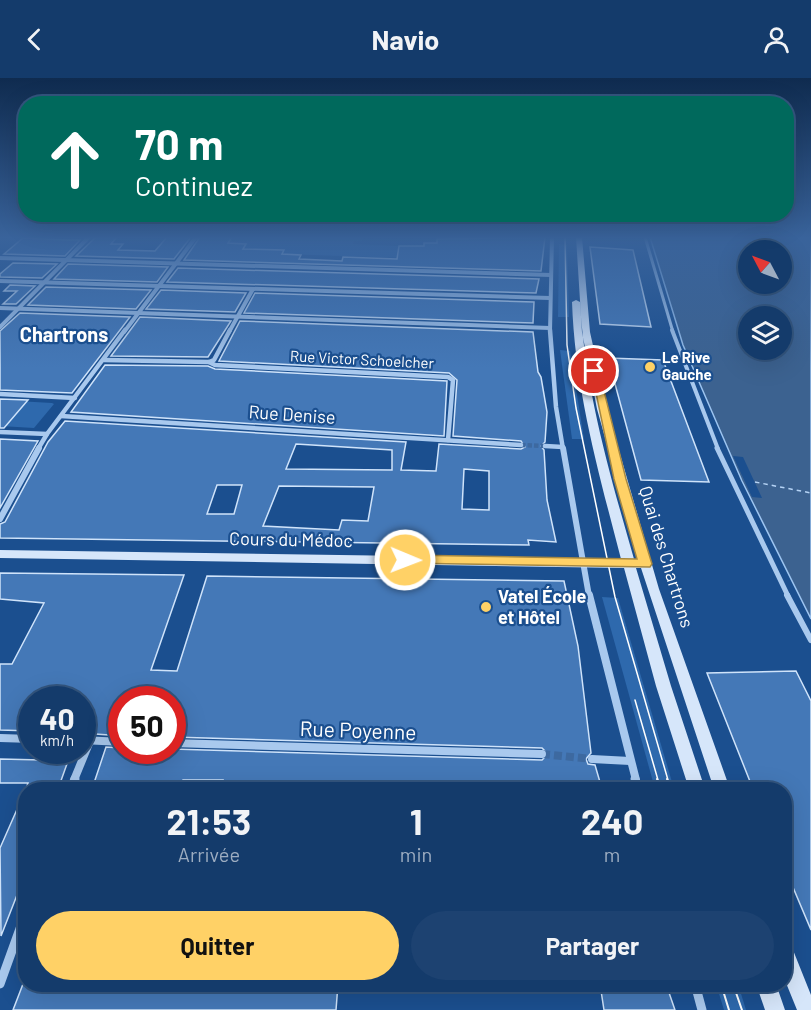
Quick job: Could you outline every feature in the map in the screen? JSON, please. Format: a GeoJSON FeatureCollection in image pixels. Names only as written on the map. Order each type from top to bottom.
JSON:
{"type":"FeatureCollection","features":[{"type":"Feature","properties":{"kind":"main road"},"geometry":{"type":"LineString","coordinates":[[578,280],[582,332]]}},
{"type":"Feature","properties":{"kind":"main road"},"geometry":{"type":"LineString","coordinates":[[580,280],[582,332]]}},
{"type":"Feature","properties":{"kind":"main road","name":"Quai des Chartrons"},"geometry":{"type":"LineString","coordinates":[[582,332],[589,410],[627,563],[695,782]]}},
{"type":"Feature","properties":{"kind":"main road","name":"Quai des Chartrons"},"geometry":{"type":"LineString","coordinates":[[582,332],[645,564],[684,687],[719,782]]}},
{"type":"Feature","properties":{"kind":"main road","name":"Cours du Médoc"},"geometry":{"type":"LineString","coordinates":[[0,554],[645,564]]}},
{"type":"Feature","properties":{"kind":"main road"},"geometry":{"type":"LineString","coordinates":[[792,972],[807,1010]]}},
{"type":"Feature","properties":{"kind":"main road"},"geometry":{"type":"LineString","coordinates":[[769,992],[775,1010]]}},
{"type":"Feature","properties":{"kind":"street"},"geometry":{"type":"LineString","coordinates":[[0,519],[47,434],[164,280]]}},
{"type":"Feature","properties":{"kind":"street"},"geometry":{"type":"LineString","coordinates":[[551,280],[552,372],[582,562],[636,782]]}},
{"type":"Feature","properties":{"kind":"street"},"geometry":{"type":"LineString","coordinates":[[655,280],[679,354],[732,482],[811,640]]}},
{"type":"Feature","properties":{"kind":"street"},"geometry":{"type":"LineString","coordinates":[[0,281],[550,298]]}},
{"type":"Feature","properties":{"kind":"street"},"geometry":{"type":"LineString","coordinates":[[0,327],[45,282]]}},
{"type":"Feature","properties":{"kind":"street"},"geometry":{"type":"LineString","coordinates":[[104,360],[210,362],[214,360],[253,289]]}},
{"type":"Feature","properties":{"kind":"street"},"geometry":{"type":"LineString","coordinates":[[0,308],[550,328]]}},
{"type":"Feature","properties":{"kind":"street","name":"Rue Victor Schoelcher"},"geometry":{"type":"LineString","coordinates":[[210,362],[215,365],[448,377],[453,380],[448,440]]}},
{"type":"Feature","properties":{"kind":"street"},"geometry":{"type":"LineString","coordinates":[[0,394],[75,398]]}},
{"type":"Feature","properties":{"kind":"street","name":"Rue Denise"},"geometry":{"type":"LineString","coordinates":[[62,416],[521,445]]}},
{"type":"Feature","properties":{"kind":"street"},"geometry":{"type":"LineString","coordinates":[[0,432],[47,434]]}},
{"type":"Feature","properties":{"kind":"street"},"geometry":{"type":"LineString","coordinates":[[545,446],[563,447]]}},
{"type":"Feature","properties":{"kind":"street"},"geometry":{"type":"LineString","coordinates":[[0,738],[18,739]]}},
{"type":"Feature","properties":{"kind":"street","name":"Rue Poyenne"},"geometry":{"type":"LineString","coordinates":[[186,743],[542,754]]}},
{"type":"Feature","properties":{"kind":"street"},"geometry":{"type":"LineString","coordinates":[[592,759],[630,761]]}},
{"type":"Feature","properties":{"kind":"street"},"geometry":{"type":"LineString","coordinates":[[73,782],[79,764]]}},
{"type":"Feature","properties":{"kind":"street"},"geometry":{"type":"LineString","coordinates":[[0,984],[18,934]]}},
{"type":"Feature","properties":{"kind":"street"},"geometry":{"type":"LineString","coordinates":[[697,992],[702,1010]]}},
{"type":"Feature","properties":{"kind":"shaded area"},"geometry":{"type":"Polygon","coordinates":[[[559,280],[568,280],[569,317],[558,317],[559,280]]]}},
{"type":"Feature","properties":{"kind":"shaded area"},"geometry":{"type":"Polygon","coordinates":[[[663,280],[738,280],[738,294],[792,294],[792,280],[811,280],[811,619],[742,481],[683,345],[663,280]]]}},
{"type":"Feature","properties":{"kind":"shaded area"},"geometry":{"type":"Polygon","coordinates":[[[560,350],[570,351],[584,439],[572,439],[560,350]]]}},
{"type":"Feature","properties":{"kind":"shaded area"},"geometry":{"type":"Polygon","coordinates":[[[17,401],[54,404],[34,428],[0,426],[0,419],[17,401]]]}},
{"type":"Feature","properties":{"kind":"shaded area"},"geometry":{"type":"Polygon","coordinates":[[[602,597],[618,598],[672,782],[653,782],[602,597]]]}},
{"type":"Feature","properties":{"kind":"shaded area"},"geometry":{"type":"Polygon","coordinates":[[[718,992],[740,992],[746,1010],[724,1010],[718,992]]]}},
{"type":"Feature","properties":{"kind":"pier"},"geometry":{"type":"Polygon","coordinates":[[[733,456],[743,457],[762,498],[752,497],[733,456]]]}},
{"type":"Feature","properties":{"kind":"building"},"geometry":{"type":"Polygon","coordinates":[[[105,280],[158,280],[157,282],[105,280]]]}},
{"type":"Feature","properties":{"kind":"building"},"geometry":{"type":"Polygon","coordinates":[[[168,280],[539,280],[536,293],[167,282],[168,280]]]}},
{"type":"Feature","properties":{"kind":"building"},"geometry":{"type":"Polygon","coordinates":[[[594,280],[640,280],[651,327],[600,324],[594,280]]]}},
{"type":"Feature","properties":{"kind":"building"},"geometry":{"type":"Polygon","coordinates":[[[10,285],[35,286],[16,304],[3,304],[17,291],[4,291],[10,285]]]}},
{"type":"Feature","properties":{"kind":"building"},"geometry":{"type":"Polygon","coordinates":[[[46,287],[151,290],[136,309],[28,305],[46,287]]]}},
{"type":"Feature","properties":{"kind":"building"},"geometry":{"type":"Polygon","coordinates":[[[161,290],[246,293],[235,312],[146,309],[161,290]]]}},
{"type":"Feature","properties":{"kind":"building"},"geometry":{"type":"Polygon","coordinates":[[[255,293],[534,302],[533,323],[244,313],[255,293]]]}},
{"type":"Feature","properties":{"kind":"building"},"geometry":{"type":"Polygon","coordinates":[[[20,313],[130,317],[72,393],[0,390],[0,331],[20,313]]]}},
{"type":"Feature","properties":{"kind":"building"},"geometry":{"type":"Polygon","coordinates":[[[140,317],[231,321],[208,357],[111,356],[140,317]]]}},
{"type":"Feature","properties":{"kind":"building"},"geometry":{"type":"Polygon","coordinates":[[[240,321],[533,332],[538,372],[541,377],[547,412],[545,442],[541,446],[544,450],[547,500],[556,542],[528,540],[529,545],[0,538],[0,524],[5,522],[48,442],[65,421],[406,442],[401,470],[436,471],[439,444],[521,449],[525,447],[521,441],[453,436],[457,380],[449,373],[219,361],[240,321]],[[296,444],[286,469],[392,470],[392,450],[296,444]],[[464,469],[462,509],[489,510],[489,471],[464,469]],[[217,485],[207,514],[234,514],[242,485],[217,485]],[[279,486],[263,526],[339,530],[342,520],[368,521],[374,487],[279,486]]]}},
{"type":"Feature","properties":{"kind":"building"},"geometry":{"type":"Polygon","coordinates":[[[608,358],[663,360],[709,482],[641,480],[608,358]]]}},
{"type":"Feature","properties":{"kind":"building"},"geometry":{"type":"Polygon","coordinates":[[[105,365],[208,366],[215,369],[447,381],[444,436],[71,412],[105,365]]]}},
{"type":"Feature","properties":{"kind":"building"},"geometry":{"type":"Polygon","coordinates":[[[0,399],[28,400],[4,428],[0,428],[0,399]]]}},
{"type":"Feature","properties":{"kind":"building"},"geometry":{"type":"Polygon","coordinates":[[[0,439],[38,441],[0,508],[0,439]]]}},
{"type":"Feature","properties":{"kind":"building"},"geometry":{"type":"Polygon","coordinates":[[[0,573],[184,575],[151,670],[177,671],[207,576],[564,581],[578,646],[591,753],[586,759],[588,764],[595,765],[600,782],[223,782],[223,780],[183,780],[182,782],[94,782],[106,747],[108,747],[108,764],[186,764],[186,749],[542,760],[548,754],[542,748],[186,737],[186,686],[108,686],[108,735],[96,734],[96,686],[18,686],[18,731],[0,730],[0,664],[12,664],[44,603],[0,599],[0,573]]]}},
{"type":"Feature","properties":{"kind":"building"},"geometry":{"type":"Polygon","coordinates":[[[796,671],[811,701],[811,930],[792,885],[792,782],[750,782],[707,673],[796,671]]]}},
{"type":"Feature","properties":{"kind":"building"},"geometry":{"type":"Polygon","coordinates":[[[0,759],[18,760],[18,764],[67,764],[60,782],[0,783],[0,759]]]}},
{"type":"Feature","properties":{"kind":"building"},"geometry":{"type":"Polygon","coordinates":[[[18,807],[18,892],[1,936],[0,848],[18,807]]]}},
{"type":"Feature","properties":{"kind":"building"},"geometry":{"type":"Polygon","coordinates":[[[20,992],[337,992],[336,1010],[13,1010],[20,992]]]}},
{"type":"Feature","properties":{"kind":"building"},"geometry":{"type":"Polygon","coordinates":[[[601,992],[669,992],[675,1010],[604,1010],[601,992]]]}},
{"type":"Feature","properties":{"kind":"ferry route"},"geometry":{"type":"LineString","coordinates":[[755,482],[811,493]]}},
{"type":"Feature","properties":{"kind":"tunnel"},"geometry":{"type":"LineString","coordinates":[[521,445],[545,446]]}},
{"type":"Feature","properties":{"kind":"tunnel"},"geometry":{"type":"LineString","coordinates":[[542,754],[592,759]]}},
{"type":"Feature","properties":{"kind":"tram line"},"geometry":{"type":"LineString","coordinates":[[566,280],[567,345],[576,408],[615,597],[668,780]]}},
{"type":"Feature","properties":{"kind":"tram line"},"geometry":{"type":"LineString","coordinates":[[635,700],[658,780]]}},
{"type":"Feature","properties":{"kind":"tram line"},"geometry":{"type":"LineString","coordinates":[[723,992],[729,1010]]}},
{"type":"Feature","properties":{"kind":"tram line"},"geometry":{"type":"LineString","coordinates":[[736,992],[742,1010]]}},
{"type":"Feature","properties":{"kind":"place","name":"Le Rive Gauche"},"geometry":{"type":"Point","coordinates":[650,367]}},
{"type":"Feature","properties":{"kind":"place","name":"Vatel École et Hôtel"},"geometry":{"type":"Point","coordinates":[486,607]}},
{"type":"Feature","properties":{"kind":"district","name":"Chartrons"},"geometry":{"type":"Point","coordinates":[64,335]}},
{"type":"Feature","properties":{"kind":"route"},"geometry":{"type":"LineString","coordinates":[[405,560],[645,564],[620,479],[594,371]]}}]}
